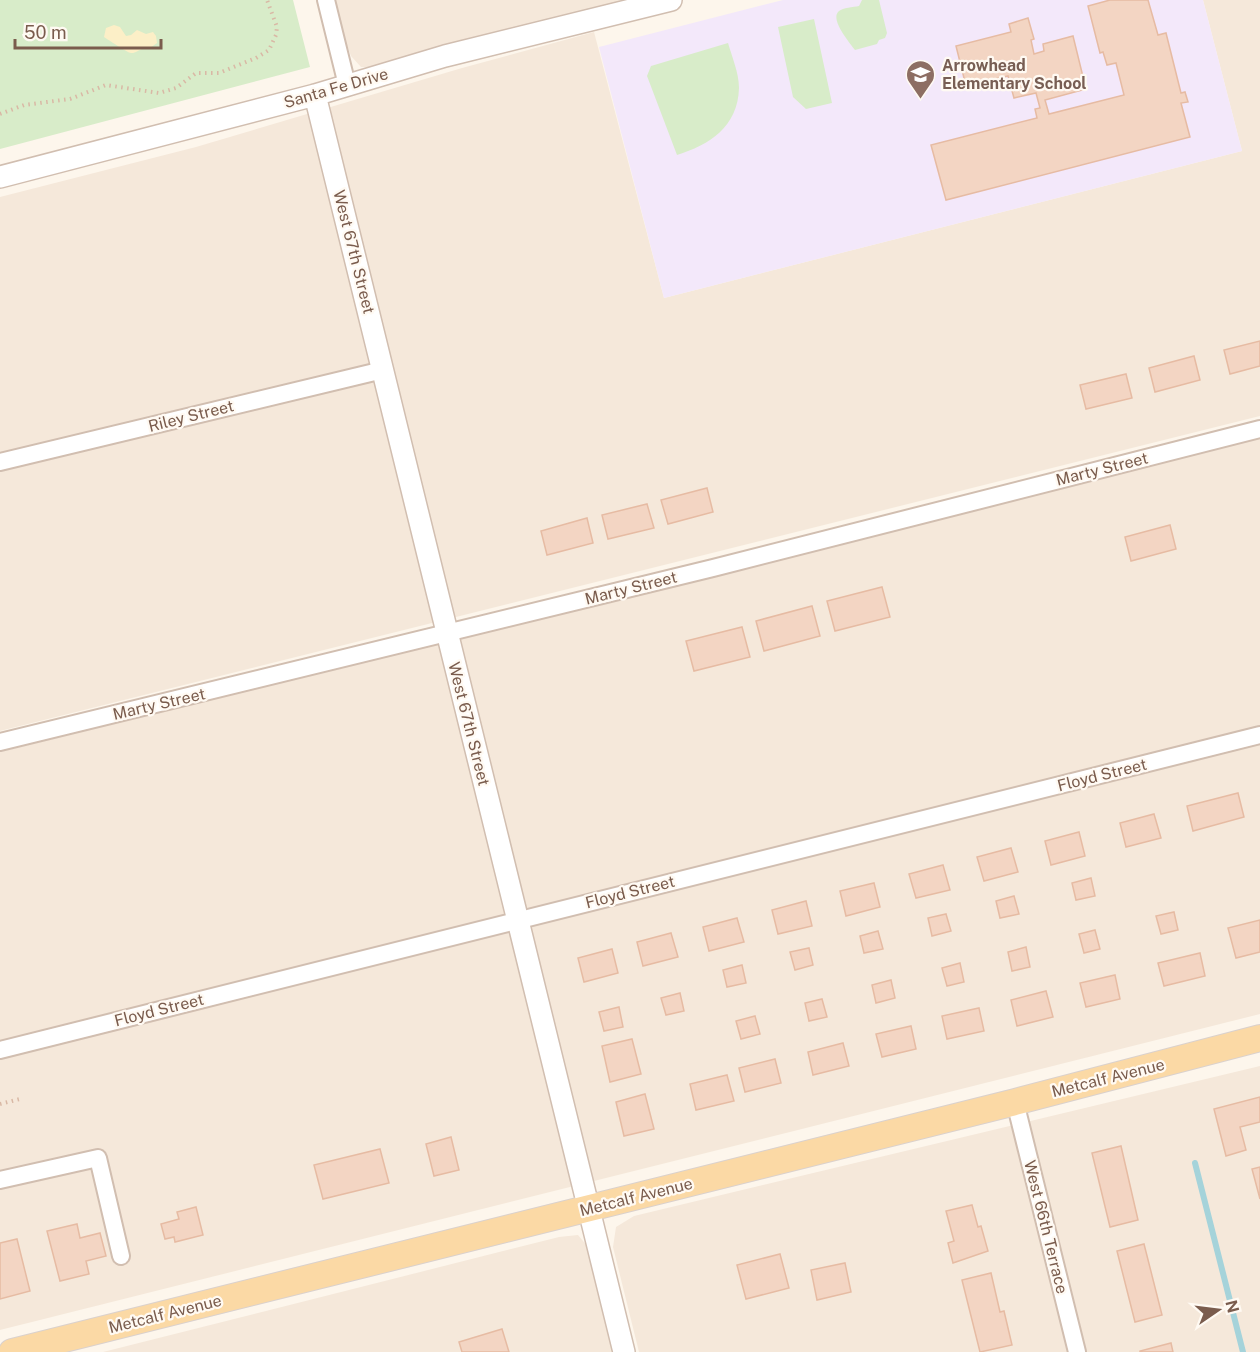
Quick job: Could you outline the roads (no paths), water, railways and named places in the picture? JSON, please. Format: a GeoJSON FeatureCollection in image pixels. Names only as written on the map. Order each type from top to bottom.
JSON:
{"type":"FeatureCollection","features":[{"type":"Feature","properties":{"kind":"main road","name":"Metcalf Avenue"},"geometry":{"type":"LineString","coordinates":[[12,1352],[1015,1102],[1260,1038]]}},
{"type":"Feature","properties":{"kind":"street"},"geometry":{"type":"LineString","coordinates":[[326,0],[347,85]]}},
{"type":"Feature","properties":{"kind":"street","name":"Santa Fe Drive"},"geometry":{"type":"LineString","coordinates":[[0,177],[315,95],[620,6],[671,0]]}},
{"type":"Feature","properties":{"kind":"street","name":"West 67th Street"},"geometry":{"type":"LineString","coordinates":[[315,95],[624,1352]]}},
{"type":"Feature","properties":{"kind":"street","name":"Riley Street"},"geometry":{"type":"LineString","coordinates":[[0,462],[382,370]]}},
{"type":"Feature","properties":{"kind":"street","name":"Marty Street"},"geometry":{"type":"LineString","coordinates":[[0,742],[447,633],[1260,429]]}},
{"type":"Feature","properties":{"kind":"street","name":"Floyd Street"},"geometry":{"type":"LineString","coordinates":[[0,1050],[1260,735]]}},
{"type":"Feature","properties":{"kind":"street","name":"West 66th Terrace"},"geometry":{"type":"LineString","coordinates":[[1015,1102],[1077,1352]]}},
{"type":"Feature","properties":{"kind":"street"},"geometry":{"type":"LineString","coordinates":[[0,1180],[98,1158],[121,1256]]}},
{"type":"Feature","properties":{"kind":"waterway"},"geometry":{"type":"LineString","coordinates":[[1195,1163],[1243,1352]]}},
{"type":"Feature","properties":{"kind":"place","name":"Arrowhead Elementary School"},"geometry":{"type":"Point","coordinates":[921,100]}}]}
